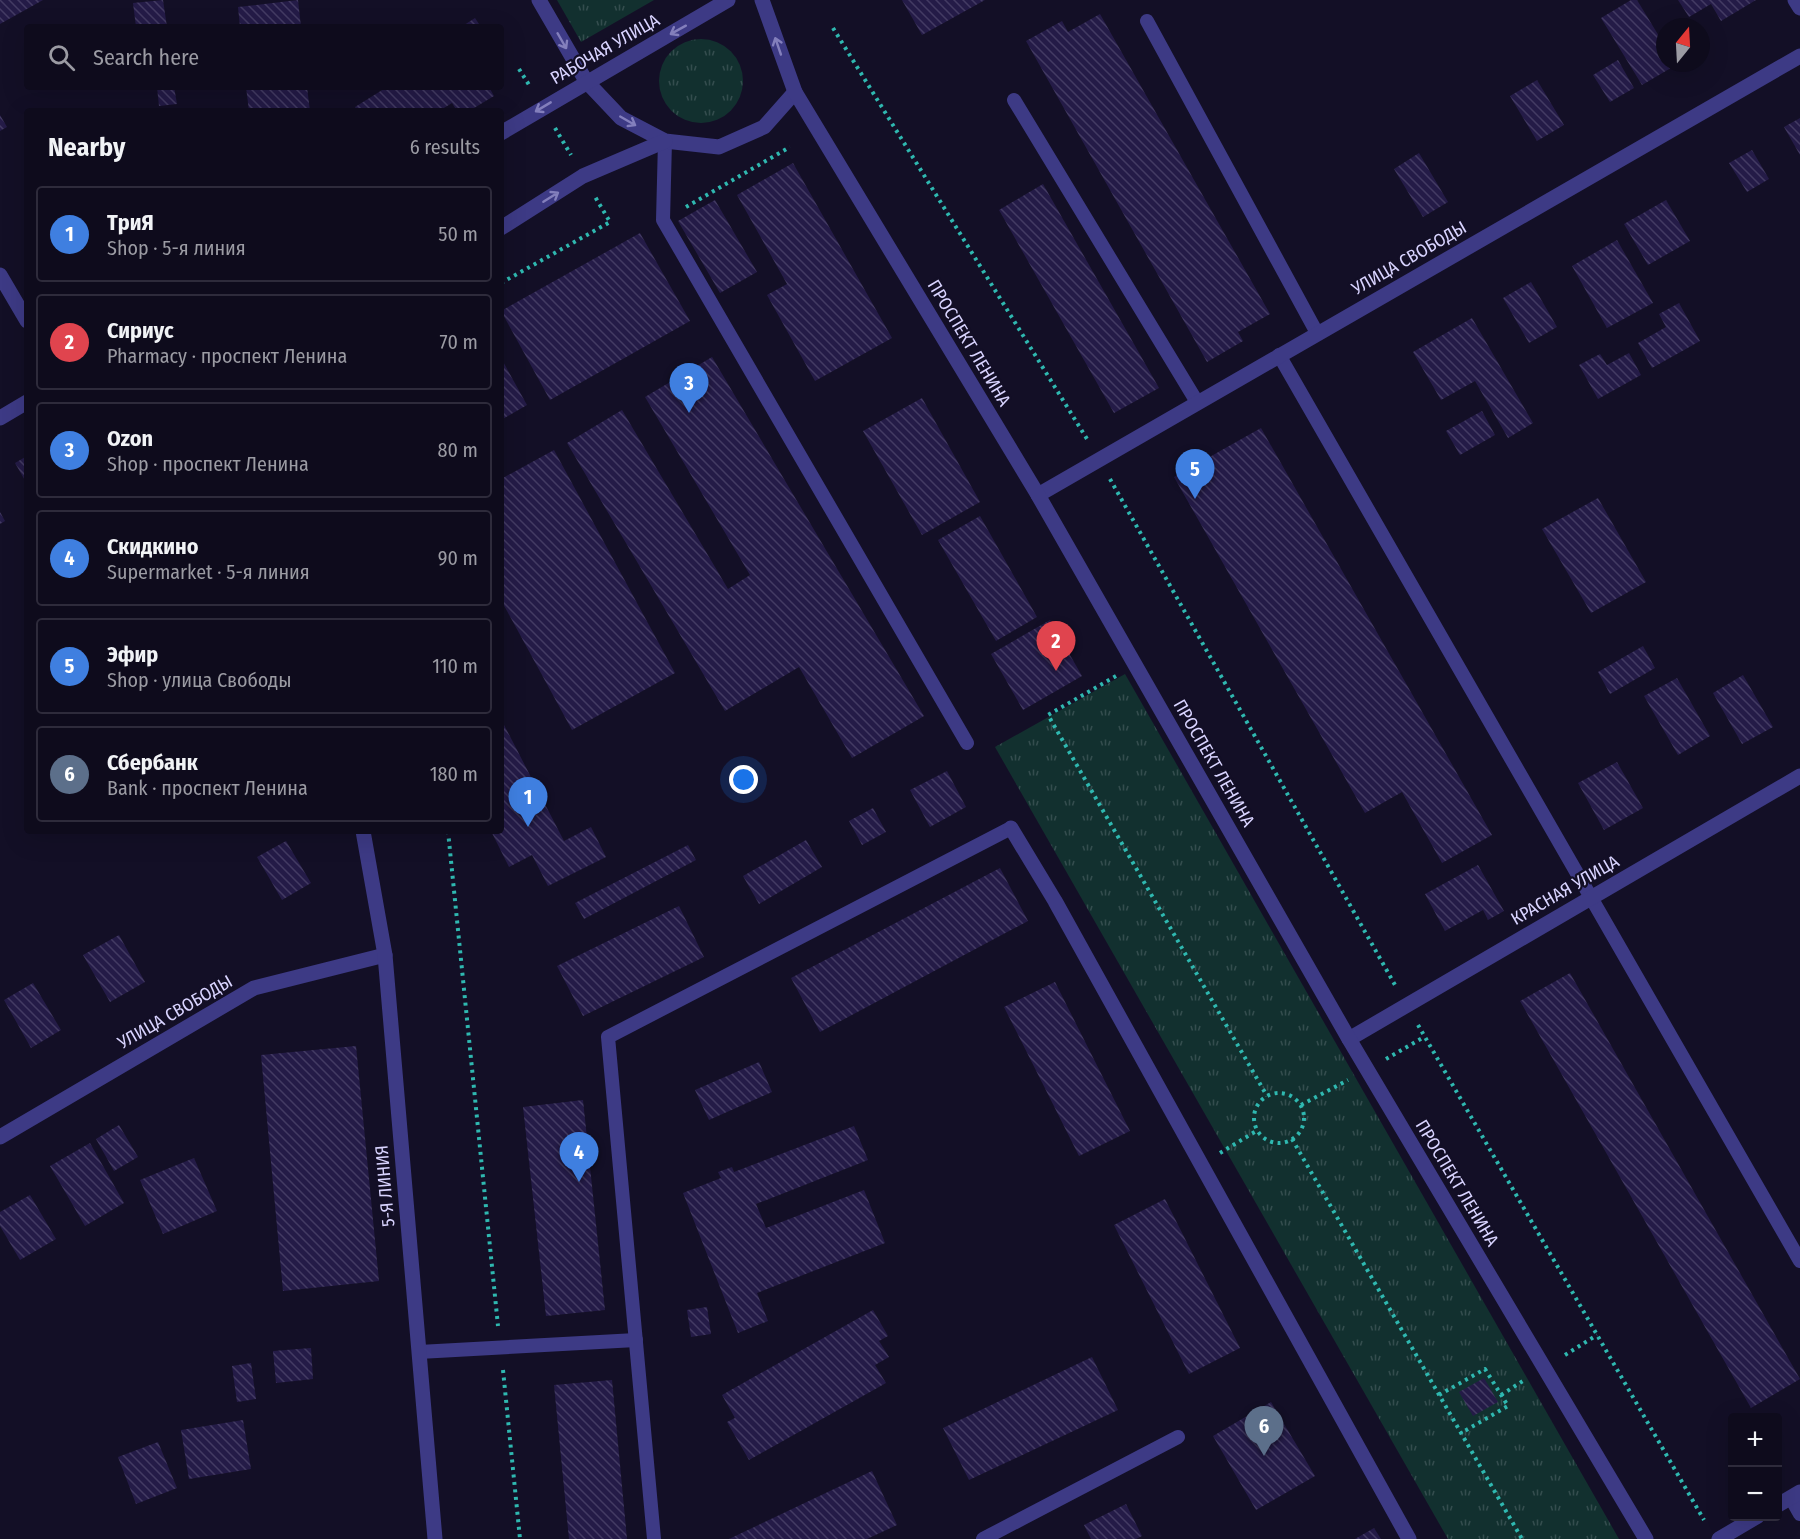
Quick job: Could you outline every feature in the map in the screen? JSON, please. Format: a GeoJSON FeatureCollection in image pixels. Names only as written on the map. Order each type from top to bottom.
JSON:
{"type":"FeatureCollection","features":[{"type":"Feature","properties":{"kind":"street"},"geometry":{"type":"LineString","coordinates":[[539,0],[586,81],[621,118],[665,141],[718,147],[764,127],[795,92]]}},
{"type":"Feature","properties":{"kind":"street","name":"РАБОЧАЯ УЛИЦА"},"geometry":{"type":"LineString","coordinates":[[504,131],[586,81],[728,0]]}},
{"type":"Feature","properties":{"kind":"street","name":"ПРОСПЕКТ ЛЕНИНА"},"geometry":{"type":"LineString","coordinates":[[762,0],[795,92],[1038,495],[1349,1039],[1646,1539]]}},
{"type":"Feature","properties":{"kind":"street"},"geometry":{"type":"LineString","coordinates":[[1795,0],[1800,8]]}},
{"type":"Feature","properties":{"kind":"street","name":"УЛИЦА СВОБОДЫ"},"geometry":{"type":"LineString","coordinates":[[1038,495],[1800,56]]}},
{"type":"Feature","properties":{"kind":"street"},"geometry":{"type":"LineString","coordinates":[[504,226],[583,176],[665,141]]}},
{"type":"Feature","properties":{"kind":"street"},"geometry":{"type":"LineString","coordinates":[[0,275],[24,316]]}},
{"type":"Feature","properties":{"kind":"street"},"geometry":{"type":"LineString","coordinates":[[0,418],[24,404]]}},
{"type":"Feature","properties":{"kind":"street","name":"КРАСНАЯ УЛИЦА"},"geometry":{"type":"LineString","coordinates":[[1349,1039],[1800,776]]}},
{"type":"Feature","properties":{"kind":"street"},"geometry":{"type":"LineString","coordinates":[[1011,828],[1409,1539]]}},
{"type":"Feature","properties":{"kind":"street","name":"5-Я ЛИНИЯ"},"geometry":{"type":"LineString","coordinates":[[364,834],[385,955],[435,1539]]}},
{"type":"Feature","properties":{"kind":"street","name":"УЛИЦА СВОБОДЫ"},"geometry":{"type":"LineString","coordinates":[[0,1137],[254,988],[385,955]]}},
{"type":"Feature","properties":{"kind":"street"},"geometry":{"type":"LineString","coordinates":[[1714,1534],[1746,1521]]}},
{"type":"Feature","properties":{"kind":"lane"},"geometry":{"type":"LineString","coordinates":[[1147,21],[1317,333]]}},
{"type":"Feature","properties":{"kind":"lane"},"geometry":{"type":"LineString","coordinates":[[1014,100],[1197,402]]}},
{"type":"Feature","properties":{"kind":"lane"},"geometry":{"type":"LineString","coordinates":[[665,141],[663,220],[967,743]]}},
{"type":"Feature","properties":{"kind":"lane"},"geometry":{"type":"LineString","coordinates":[[1279,355],[1800,1261]]}},
{"type":"Feature","properties":{"kind":"lane"},"geometry":{"type":"LineString","coordinates":[[654,1539],[608,1036],[1011,828]]}},
{"type":"Feature","properties":{"kind":"lane"},"geometry":{"type":"LineString","coordinates":[[419,1352],[636,1340]]}},
{"type":"Feature","properties":{"kind":"lane"},"geometry":{"type":"LineString","coordinates":[[983,1539],[1178,1437]]}},
{"type":"Feature","properties":{"kind":"lane"},"geometry":{"type":"LineString","coordinates":[[1789,1499],[1800,1514]]}},
{"type":"Feature","properties":{"kind":"path"},"geometry":{"type":"LineString","coordinates":[[833,27],[1099,459],[1406,1005],[1714,1534]]}},
{"type":"Feature","properties":{"kind":"path"},"geometry":{"type":"LineString","coordinates":[[504,281],[610,222],[519,69]]}},
{"type":"Feature","properties":{"kind":"path"},"geometry":{"type":"LineString","coordinates":[[663,220],[789,147]]}},
{"type":"Feature","properties":{"kind":"path"},"geometry":{"type":"LineString","coordinates":[[1135,664],[1048,715],[1267,1096]]}},
{"type":"Feature","properties":{"kind":"path"},"geometry":{"type":"LineString","coordinates":[[448,834],[520,1539]]}},
{"type":"Feature","properties":{"kind":"path"},"geometry":{"type":"LineString","coordinates":[[1286,1094],[1301,1105],[1304,1124],[1292,1139],[1273,1142],[1258,1130],[1256,1111],[1267,1096],[1286,1094]]}},
{"type":"Feature","properties":{"kind":"path"},"geometry":{"type":"LineString","coordinates":[[1201,1164],[1258,1130]]}},
{"type":"Feature","properties":{"kind":"path"},"geometry":{"type":"LineString","coordinates":[[1292,1139],[1522,1539]]}},
{"type":"Feature","properties":{"kind":"path"},"geometry":{"type":"LineString","coordinates":[[1439,1395],[1485,1369],[1508,1406],[1461,1433]]}},
{"type":"Feature","properties":{"kind":"green space"},"geometry":{"type":"Polygon","coordinates":[[[557,0],[654,0],[581,42],[557,0]]]}},
{"type":"Feature","properties":{"kind":"green space"},"geometry":{"type":"Polygon","coordinates":[[[693,39],[709,39],[725,46],[736,57],[743,73],[740,97],[731,111],[709,123],[693,123],[677,116],[666,105],[659,89],[659,73],[666,57],[677,46],[693,39]]]}},
{"type":"Feature","properties":{"kind":"green space"},"geometry":{"type":"Polygon","coordinates":[[[1125,674],[1619,1539],[1448,1539],[995,747],[1125,674]]]}},
{"type":"Feature","properties":{"kind":"building"},"geometry":{"type":"Polygon","coordinates":[[[0,0],[43,0],[0,24],[0,0]]]}},
{"type":"Feature","properties":{"kind":"building"},"geometry":{"type":"Polygon","coordinates":[[[163,0],[167,24],[136,24],[133,3],[163,0]]]}},
{"type":"Feature","properties":{"kind":"building"},"geometry":{"type":"Polygon","coordinates":[[[298,0],[301,24],[240,24],[238,7],[298,0]]]}},
{"type":"Feature","properties":{"kind":"building"},"geometry":{"type":"Polygon","coordinates":[[[902,0],[985,0],[922,35],[902,0]]]}},
{"type":"Feature","properties":{"kind":"building"},"geometry":{"type":"Polygon","coordinates":[[[1631,0],[1637,0],[1656,31],[1656,72],[1664,72],[1642,85],[1601,18],[1631,0]]]}},
{"type":"Feature","properties":{"kind":"building"},"geometry":{"type":"Polygon","coordinates":[[[1678,0],[1756,0],[1721,21],[1711,4],[1689,17],[1678,0]]]}},
{"type":"Feature","properties":{"kind":"building"},"geometry":{"type":"Polygon","coordinates":[[[1100,14],[1270,314],[1238,332],[1243,341],[1207,362],[1026,41],[1062,21],[1068,32],[1100,14]]]}},
{"type":"Feature","properties":{"kind":"building"},"geometry":{"type":"Polygon","coordinates":[[[475,18],[479,24],[466,24],[475,18]]]}},
{"type":"Feature","properties":{"kind":"building"},"geometry":{"type":"Polygon","coordinates":[[[1618,60],[1634,88],[1610,102],[1593,75],[1618,60]]]}},
{"type":"Feature","properties":{"kind":"building"},"geometry":{"type":"Polygon","coordinates":[[[1537,80],[1564,125],[1537,141],[1510,96],[1537,80]]]}},
{"type":"Feature","properties":{"kind":"building"},"geometry":{"type":"Polygon","coordinates":[[[157,90],[175,90],[177,104],[159,106],[157,90]]]}},
{"type":"Feature","properties":{"kind":"building"},"geometry":{"type":"Polygon","coordinates":[[[246,90],[307,90],[310,108],[249,108],[246,90]]]}},
{"type":"Feature","properties":{"kind":"building"},"geometry":{"type":"Polygon","coordinates":[[[382,90],[491,90],[494,96],[474,108],[455,108],[452,103],[444,108],[355,107],[382,90]]]}},
{"type":"Feature","properties":{"kind":"building"},"geometry":{"type":"Polygon","coordinates":[[[0,115],[7,127],[0,131],[0,115]]]}},
{"type":"Feature","properties":{"kind":"building"},"geometry":{"type":"Polygon","coordinates":[[[1800,118],[1800,155],[1784,127],[1800,118]]]}},
{"type":"Feature","properties":{"kind":"building"},"geometry":{"type":"Polygon","coordinates":[[[1752,150],[1769,179],[1747,192],[1729,163],[1752,150]]]}},
{"type":"Feature","properties":{"kind":"building"},"geometry":{"type":"Polygon","coordinates":[[[1419,153],[1448,202],[1423,217],[1394,169],[1419,153]]]}},
{"type":"Feature","properties":{"kind":"building"},"geometry":{"type":"Polygon","coordinates":[[[793,163],[892,338],[815,381],[767,295],[787,284],[737,195],[793,163]]]}},
{"type":"Feature","properties":{"kind":"building"},"geometry":{"type":"Polygon","coordinates":[[[1043,184],[1159,388],[1114,413],[999,210],[1043,184]]]}},
{"type":"Feature","properties":{"kind":"building"},"geometry":{"type":"Polygon","coordinates":[[[715,200],[757,272],[720,293],[678,221],[715,200]]]}},
{"type":"Feature","properties":{"kind":"building"},"geometry":{"type":"Polygon","coordinates":[[[1666,200],[1690,241],[1648,265],[1624,224],[1666,200]]]}},
{"type":"Feature","properties":{"kind":"building"},"geometry":{"type":"Polygon","coordinates":[[[640,233],[690,321],[550,400],[504,316],[504,309],[640,233]]]}},
{"type":"Feature","properties":{"kind":"building"},"geometry":{"type":"Polygon","coordinates":[[[1617,240],[1653,303],[1607,328],[1572,266],[1617,240]]]}},
{"type":"Feature","properties":{"kind":"building"},"geometry":{"type":"Polygon","coordinates":[[[1531,282],[1557,327],[1529,343],[1503,298],[1531,282]]]}},
{"type":"Feature","properties":{"kind":"building"},"geometry":{"type":"Polygon","coordinates":[[[1679,303],[1700,341],[1652,368],[1638,343],[1666,327],[1659,314],[1679,303]]]}},
{"type":"Feature","properties":{"kind":"building"},"geometry":{"type":"Polygon","coordinates":[[[1472,318],[1533,423],[1508,438],[1475,381],[1441,400],[1413,352],[1472,318]]]}},
{"type":"Feature","properties":{"kind":"building"},"geometry":{"type":"Polygon","coordinates":[[[1629,353],[1641,375],[1598,399],[1579,365],[1600,354],[1607,365],[1629,353]]]}},
{"type":"Feature","properties":{"kind":"building"},"geometry":{"type":"Polygon","coordinates":[[[712,357],[924,716],[852,758],[799,667],[725,711],[567,443],[622,410],[728,589],[750,575],[645,397],[712,357]]]}},
{"type":"Feature","properties":{"kind":"building"},"geometry":{"type":"Polygon","coordinates":[[[504,363],[527,405],[504,418],[504,363]]]}},
{"type":"Feature","properties":{"kind":"building"},"geometry":{"type":"Polygon","coordinates":[[[922,398],[980,502],[922,535],[863,431],[922,398]]]}},
{"type":"Feature","properties":{"kind":"building"},"geometry":{"type":"Polygon","coordinates":[[[1482,411],[1495,435],[1460,455],[1446,431],[1482,411]]]}},
{"type":"Feature","properties":{"kind":"building"},"geometry":{"type":"Polygon","coordinates":[[[1261,428],[1492,835],[1442,863],[1402,792],[1365,813],[1174,477],[1261,428]]]}},
{"type":"Feature","properties":{"kind":"building"},"geometry":{"type":"Polygon","coordinates":[[[554,450],[675,673],[572,730],[504,605],[504,477],[554,450]]]}},
{"type":"Feature","properties":{"kind":"building"},"geometry":{"type":"Polygon","coordinates":[[[24,458],[24,479],[15,463],[24,458]]]}},
{"type":"Feature","properties":{"kind":"building"},"geometry":{"type":"Polygon","coordinates":[[[1598,498],[1646,582],[1591,613],[1542,529],[1598,498]]]}},
{"type":"Feature","properties":{"kind":"building"},"geometry":{"type":"Polygon","coordinates":[[[0,512],[5,521],[0,524],[0,512]]]}},
{"type":"Feature","properties":{"kind":"building"},"geometry":{"type":"Polygon","coordinates":[[[980,516],[1037,617],[996,641],[938,540],[980,516]]]}},
{"type":"Feature","properties":{"kind":"building"},"geometry":{"type":"Polygon","coordinates":[[[1050,620],[1082,676],[1023,710],[991,654],[1050,620]]]}},
{"type":"Feature","properties":{"kind":"building"},"geometry":{"type":"Polygon","coordinates":[[[1643,646],[1655,668],[1610,694],[1598,672],[1643,646]]]}},
{"type":"Feature","properties":{"kind":"building"},"geometry":{"type":"Polygon","coordinates":[[[1743,675],[1773,727],[1742,744],[1713,693],[1743,675]]]}},
{"type":"Feature","properties":{"kind":"building"},"geometry":{"type":"Polygon","coordinates":[[[1677,678],[1710,736],[1678,755],[1644,696],[1677,678]]]}},
{"type":"Feature","properties":{"kind":"building"},"geometry":{"type":"Polygon","coordinates":[[[504,725],[564,841],[591,827],[606,857],[548,886],[532,855],[509,867],[492,834],[504,834],[504,725]]]}},
{"type":"Feature","properties":{"kind":"building"},"geometry":{"type":"Polygon","coordinates":[[[1617,762],[1643,808],[1604,830],[1578,783],[1617,762]]]}},
{"type":"Feature","properties":{"kind":"building"},"geometry":{"type":"Polygon","coordinates":[[[947,771],[966,807],[930,827],[910,790],[947,771]]]}},
{"type":"Feature","properties":{"kind":"building"},"geometry":{"type":"Polygon","coordinates":[[[873,808],[886,832],[862,845],[849,821],[873,808]]]}},
{"type":"Feature","properties":{"kind":"building"},"geometry":{"type":"Polygon","coordinates":[[[806,840],[822,867],[759,904],[743,876],[806,840]]]}},
{"type":"Feature","properties":{"kind":"building"},"geometry":{"type":"Polygon","coordinates":[[[286,841],[311,883],[282,900],[257,857],[286,841]]]}},
{"type":"Feature","properties":{"kind":"building"},"geometry":{"type":"Polygon","coordinates":[[[688,845],[696,860],[584,919],[575,903],[688,845]]]}},
{"type":"Feature","properties":{"kind":"building"},"geometry":{"type":"Polygon","coordinates":[[[1478,865],[1504,911],[1488,920],[1483,910],[1445,931],[1425,894],[1478,865]]]}},
{"type":"Feature","properties":{"kind":"building"},"geometry":{"type":"Polygon","coordinates":[[[1000,868],[1028,921],[820,1032],[791,978],[1000,868]]]}},
{"type":"Feature","properties":{"kind":"building"},"geometry":{"type":"Polygon","coordinates":[[[679,906],[704,957],[583,1016],[557,966],[679,906]]]}},
{"type":"Feature","properties":{"kind":"building"},"geometry":{"type":"Polygon","coordinates":[[[119,935],[145,982],[110,1002],[83,955],[119,935]]]}},
{"type":"Feature","properties":{"kind":"building"},"geometry":{"type":"Polygon","coordinates":[[[1570,973],[1800,1379],[1751,1408],[1520,1001],[1570,973]]]}},
{"type":"Feature","properties":{"kind":"building"},"geometry":{"type":"Polygon","coordinates":[[[1055,982],[1130,1131],[1079,1156],[1004,1007],[1055,982]]]}},
{"type":"Feature","properties":{"kind":"building"},"geometry":{"type":"Polygon","coordinates":[[[33,983],[61,1030],[31,1048],[4,1000],[33,983]]]}},
{"type":"Feature","properties":{"kind":"building"},"geometry":{"type":"Polygon","coordinates":[[[356,1046],[379,1281],[283,1291],[261,1055],[356,1046]]]}},
{"type":"Feature","properties":{"kind":"building"},"geometry":{"type":"Polygon","coordinates":[[[759,1062],[772,1092],[709,1120],[695,1090],[759,1062]]]}},
{"type":"Feature","properties":{"kind":"building"},"geometry":{"type":"Polygon","coordinates":[[[583,1100],[605,1310],[546,1316],[523,1107],[583,1100]]]}},
{"type":"Feature","properties":{"kind":"building"},"geometry":{"type":"Polygon","coordinates":[[[119,1125],[138,1157],[114,1171],[96,1139],[119,1125]]]}},
{"type":"Feature","properties":{"kind":"building"},"geometry":{"type":"Polygon","coordinates":[[[854,1126],[868,1160],[756,1204],[766,1228],[864,1190],[885,1243],[757,1293],[768,1321],[738,1333],[683,1193],[721,1178],[718,1172],[732,1167],[734,1172],[854,1126]]]}},
{"type":"Feature","properties":{"kind":"building"},"geometry":{"type":"Polygon","coordinates":[[[90,1143],[124,1203],[85,1226],[50,1166],[90,1143]]]}},
{"type":"Feature","properties":{"kind":"building"},"geometry":{"type":"Polygon","coordinates":[[[194,1158],[217,1211],[163,1234],[140,1180],[194,1158]]]}},
{"type":"Feature","properties":{"kind":"building"},"geometry":{"type":"Polygon","coordinates":[[[30,1195],[56,1239],[20,1260],[0,1226],[0,1212],[30,1195]]]}},
{"type":"Feature","properties":{"kind":"building"},"geometry":{"type":"Polygon","coordinates":[[[1165,1199],[1240,1348],[1189,1374],[1114,1225],[1165,1199]]]}},
{"type":"Feature","properties":{"kind":"building"},"geometry":{"type":"Polygon","coordinates":[[[707,1307],[711,1334],[691,1337],[687,1310],[707,1307]]]}},
{"type":"Feature","properties":{"kind":"building"},"geometry":{"type":"Polygon","coordinates":[[[873,1310],[888,1336],[879,1341],[889,1357],[875,1365],[886,1383],[749,1460],[727,1422],[735,1418],[722,1395],[873,1310]]]}},
{"type":"Feature","properties":{"kind":"building"},"geometry":{"type":"Polygon","coordinates":[[[311,1348],[313,1379],[276,1383],[273,1351],[311,1348]]]}},
{"type":"Feature","properties":{"kind":"building"},"geometry":{"type":"Polygon","coordinates":[[[1092,1357],[1118,1410],[969,1480],[943,1428],[1092,1357]]]}},
{"type":"Feature","properties":{"kind":"building"},"geometry":{"type":"Polygon","coordinates":[[[251,1363],[256,1399],[237,1402],[232,1366],[251,1363]]]}},
{"type":"Feature","properties":{"kind":"building"},"geometry":{"type":"Polygon","coordinates":[[[1484,1378],[1498,1402],[1473,1416],[1459,1392],[1484,1378]]]}},
{"type":"Feature","properties":{"kind":"building"},"geometry":{"type":"Polygon","coordinates":[[[612,1380],[627,1539],[569,1539],[554,1385],[612,1380]]]}},
{"type":"Feature","properties":{"kind":"building"},"geometry":{"type":"Polygon","coordinates":[[[1271,1402],[1315,1476],[1256,1510],[1213,1436],[1271,1402]]]}},
{"type":"Feature","properties":{"kind":"building"},"geometry":{"type":"Polygon","coordinates":[[[243,1420],[251,1469],[189,1479],[181,1430],[243,1420]]]}},
{"type":"Feature","properties":{"kind":"building"},"geometry":{"type":"Polygon","coordinates":[[[158,1442],[177,1488],[136,1504],[118,1457],[158,1442]]]}},
{"type":"Feature","properties":{"kind":"building"},"geometry":{"type":"Polygon","coordinates":[[[872,1471],[897,1525],[867,1539],[729,1539],[872,1471]]]}},
{"type":"Feature","properties":{"kind":"building"},"geometry":{"type":"Polygon","coordinates":[[[1126,1504],[1142,1536],[1136,1539],[1091,1539],[1084,1525],[1126,1504]]]}},
{"type":"Feature","properties":{"kind":"building"},"geometry":{"type":"Polygon","coordinates":[[[1374,1528],[1381,1539],[1355,1539],[1374,1528]]]}},
{"type":"Feature","properties":{"kind":"place","name":"Ozon"},"geometry":{"type":"Point","coordinates":[689,413]}},
{"type":"Feature","properties":{"kind":"place","name":"Эфир"},"geometry":{"type":"Point","coordinates":[1195,499]}},
{"type":"Feature","properties":{"kind":"place","name":"Сириус"},"geometry":{"type":"Point","coordinates":[1056,671]}},
{"type":"Feature","properties":{"kind":"place","name":"ТриЯ"},"geometry":{"type":"Point","coordinates":[528,827]}},
{"type":"Feature","properties":{"kind":"place","name":"Скидкино"},"geometry":{"type":"Point","coordinates":[579,1182]}},
{"type":"Feature","properties":{"kind":"place","name":"Сбербанк"},"geometry":{"type":"Point","coordinates":[1264,1456]}}]}
